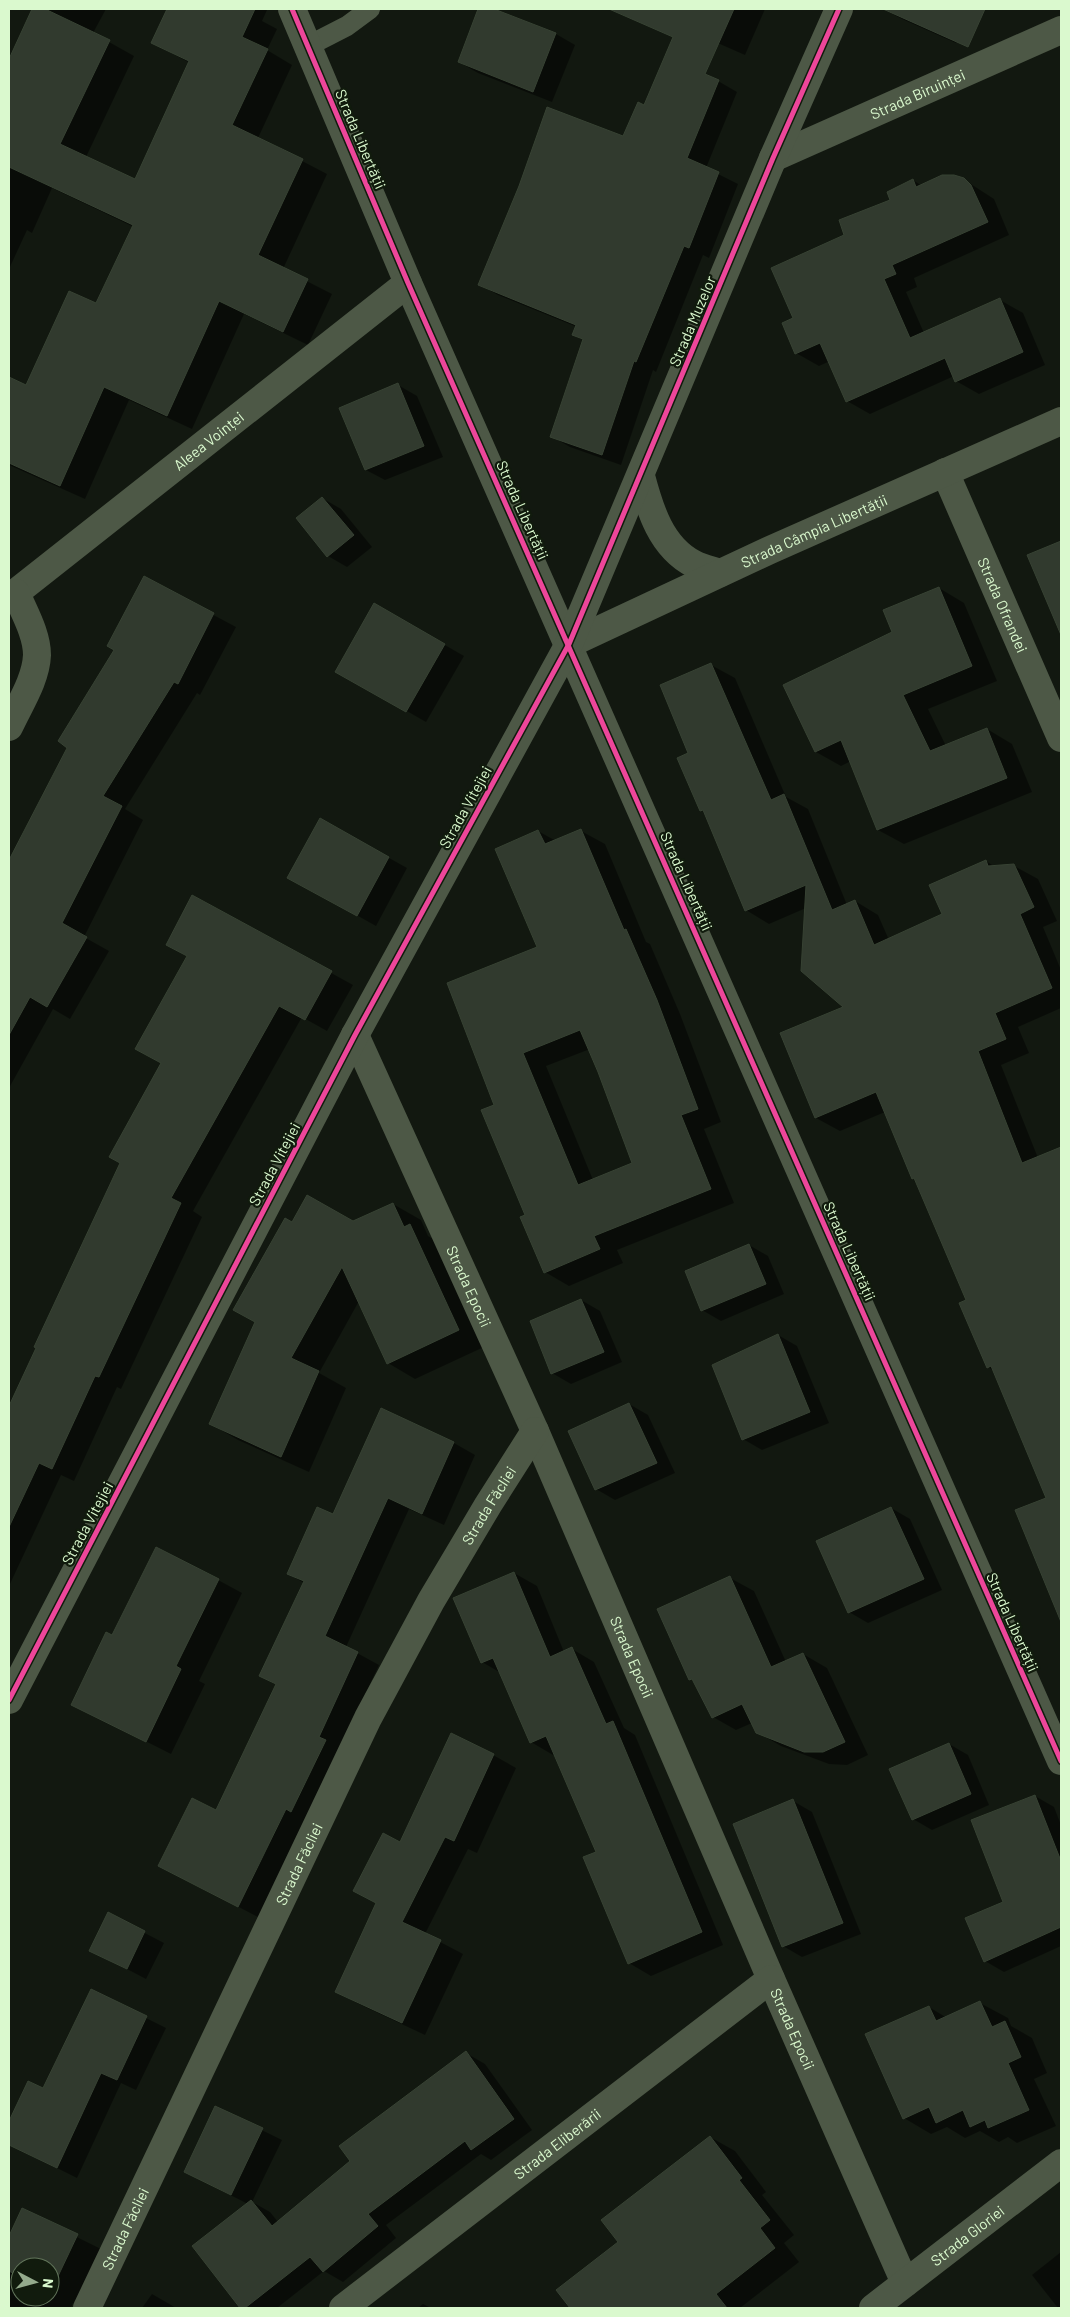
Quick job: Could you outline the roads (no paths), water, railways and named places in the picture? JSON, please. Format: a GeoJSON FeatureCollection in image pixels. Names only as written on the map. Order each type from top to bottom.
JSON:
{"type":"FeatureCollection","features":[{"type":"Feature","properties":{"kind":"street","name":"Strada Libertății"},"geometry":{"type":"LineString","coordinates":[[292,9],[408,283],[1061,1761]]}},
{"type":"Feature","properties":{"kind":"street","name":"Strada Muzelor"},"geometry":{"type":"LineString","coordinates":[[569,644],[773,158],[839,9]]}},
{"type":"Feature","properties":{"kind":"street","name":"Strada Biruinței"},"geometry":{"type":"LineString","coordinates":[[773,158],[1061,30]]}},
{"type":"Feature","properties":{"kind":"street","name":"Aleea Voinței"},"geometry":{"type":"LineString","coordinates":[[12,596],[408,283]]}},
{"type":"Feature","properties":{"kind":"street","name":"Strada Câmpia Libertății"},"geometry":{"type":"LineString","coordinates":[[569,644],[1061,421]]}},
{"type":"Feature","properties":{"kind":"street","name":"Strada Ofrandei"},"geometry":{"type":"LineString","coordinates":[[945,472],[1061,738]]}},
{"type":"Feature","properties":{"kind":"street"},"geometry":{"type":"LineString","coordinates":[[641,476],[650,510],[661,533],[676,552],[694,564],[720,574]]}},
{"type":"Feature","properties":{"kind":"street"},"geometry":{"type":"LineString","coordinates":[[9,727],[33,675],[37,654],[32,629],[12,596]]}},
{"type":"Feature","properties":{"kind":"street","name":"Strada Vitejiei"},"geometry":{"type":"LineString","coordinates":[[9,1700],[355,1035],[569,644]]}},
{"type":"Feature","properties":{"kind":"street","name":"Strada Epocii"},"geometry":{"type":"LineString","coordinates":[[355,1035],[535,1431],[771,1979],[905,2283]]}},
{"type":"Feature","properties":{"kind":"street","name":"Strada Făcliei"},"geometry":{"type":"LineString","coordinates":[[87,2308],[368,1718],[431,1601],[535,1431]]}},
{"type":"Feature","properties":{"kind":"street","name":"Strada Eliberării"},"geometry":{"type":"LineString","coordinates":[[343,2308],[771,1979]]}},
{"type":"Feature","properties":{"kind":"street","name":"Strada Gloriei"},"geometry":{"type":"LineString","coordinates":[[874,2308],[1061,2163]]}},
{"type":"Feature","properties":{"kind":"lane"},"geometry":{"type":"LineString","coordinates":[[308,46],[348,26],[370,9]]}}]}
